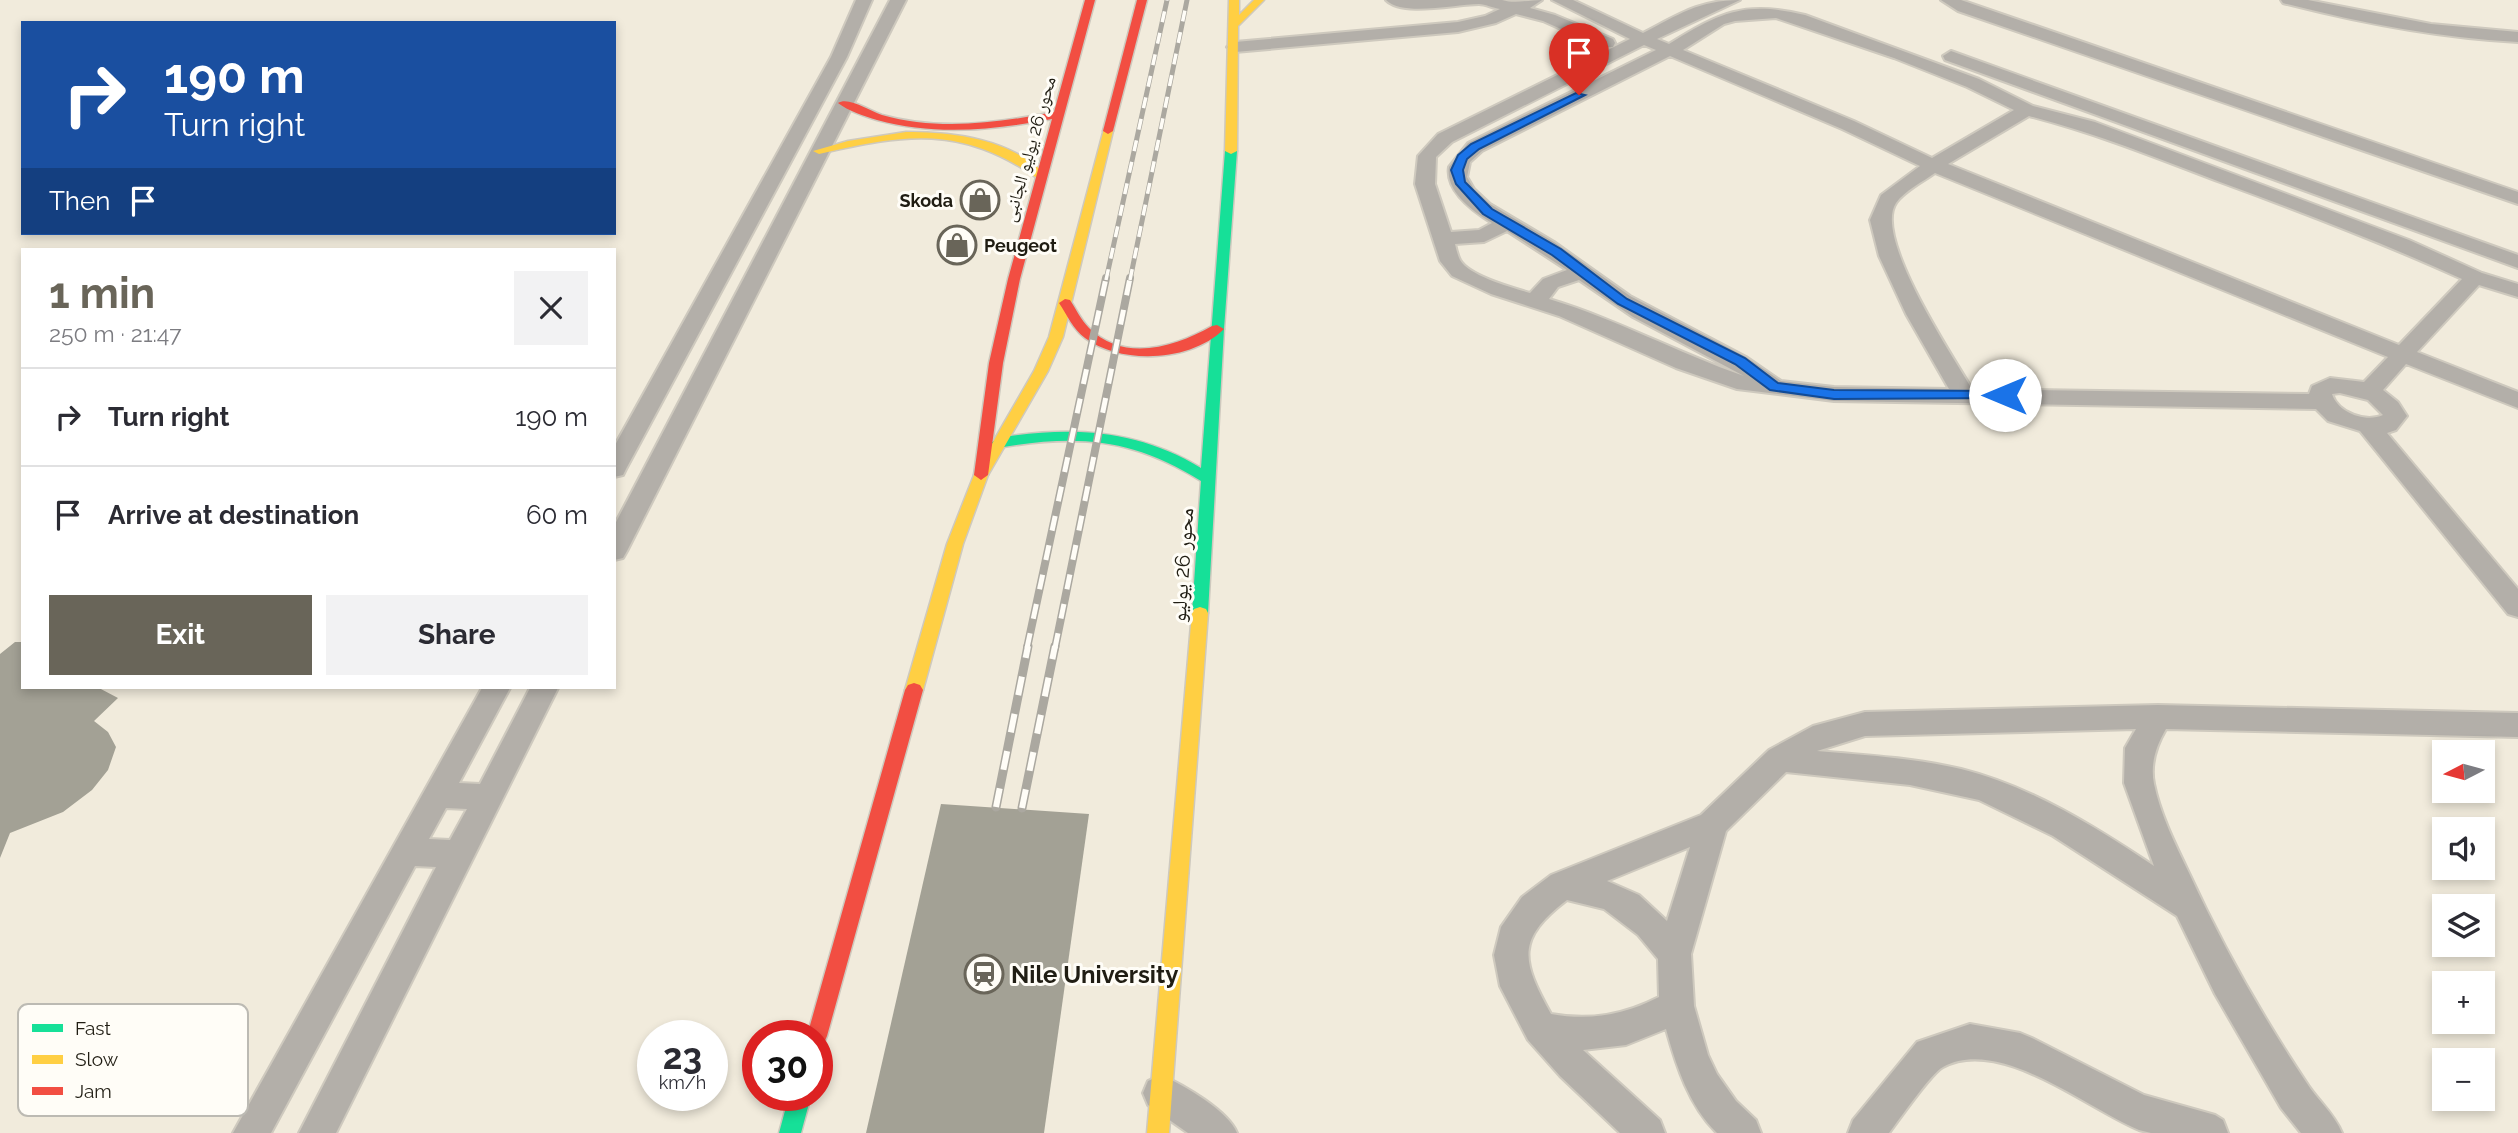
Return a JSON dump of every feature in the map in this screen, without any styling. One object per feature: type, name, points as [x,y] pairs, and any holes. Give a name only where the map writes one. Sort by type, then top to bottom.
[{"type":"main road","name":"محور 26 يوليو الجانبى","points":[[981,475],[996,363],[1014,279],[1090,0]]},
{"type":"main road","points":[[821,1020],[955,544],[981,475],[1041,371],[1056,337],[1142,0]]},
{"type":"main road","name":"محور 26 يوليو","points":[[1158,1133],[1233,131],[1234,0]]},
{"type":"main road","points":[[1235,24],[1259,0]]},
{"type":"main road","points":[[843,103],[865,116],[882,121],[941,128],[992,126],[1060,114]]},
{"type":"main road","points":[[819,151],[888,137],[957,138],[1006,150],[1041,176]]},
{"type":"main road","points":[[1065,303],[1086,333],[1100,343],[1119,349],[1163,352],[1194,344],[1217,329]]},
{"type":"main road","points":[[998,443],[1068,433],[1114,436],[1156,447],[1185,462],[1209,479]]},
{"type":"main road","points":[[790,1133],[796,1111]]},
{"type":"street","points":[[616,465],[839,57],[864,0]]},
{"type":"street","points":[[616,547],[898,0]]},
{"type":"street","points":[[1394,0],[1425,4],[1476,0]]},
{"type":"street","points":[[1484,0],[1549,19],[1647,61]]},
{"type":"street","points":[[1235,47],[1458,27],[1490,20],[1534,0]]},
{"type":"street","points":[[1560,0],[1643,39],[1849,125],[1933,165],[2518,401]]},
{"type":"street","points":[[1732,0],[1707,7],[1445,138],[1427,156],[1425,184],[1450,261],[1459,272],[1498,290],[1538,300],[1685,363],[1745,384],[1834,394],[2321,402],[2349,421],[2368,426],[2388,425],[2395,416],[2388,403],[2369,391],[2349,385],[2330,385],[2320,391],[2321,402]]},
{"type":"street","points":[[1785,0],[1820,9],[2518,262]]},
{"type":"street","points":[[1949,0],[1964,8],[2518,198]]},
{"type":"street","points":[[2289,0],[2339,13],[2420,28],[2518,37]]},
{"type":"street","points":[[1774,387],[1740,361],[1622,301],[1557,252],[1474,200],[1460,182],[1457,170],[1462,158],[1475,147],[1670,50],[1718,21],[1733,16],[1776,13],[1799,18],[1973,83],[2027,110],[2089,126],[2402,244],[2475,277],[2518,291]]},
{"type":"street","points":[[1973,83],[1987,80],[1991,76],[1990,70]]},
{"type":"street","points":[[1964,396],[1917,314],[1889,256],[1880,220],[1888,199],[1933,165],[2027,110]]},
{"type":"street","points":[[2089,126],[2090,118],[2108,113]]},
{"type":"street","points":[[1442,239],[1484,236],[1507,223]]},
{"type":"street","points":[[2402,244],[2422,237],[2418,225]]},
{"type":"street","points":[[1538,300],[1541,290],[1551,282],[1585,273]]},
{"type":"street","points":[[2369,391],[2475,277]]},
{"type":"street","points":[[2368,426],[2518,607]]},
{"type":"street","points":[[251,1133],[495,689]]},
{"type":"street","points":[[317,1133],[543,689]]},
{"type":"street","points":[[2158,717],[2140,748],[2140,783],[2161,847],[2227,983],[2294,1096],[2324,1133]]},
{"type":"street","points":[[1647,1133],[1572,1064],[1540,1028],[1517,986],[1511,955],[1517,927],[1533,907],[1562,885],[1712,824],[1780,759],[1813,738],[1865,724],[2158,717],[2518,724]]},
{"type":"street","points":[[1780,759],[1915,774],[1984,789],[2042,814],[2188,906]]},
{"type":"street","points":[[439,795],[488,797]]},
{"type":"street","points":[[1712,824],[1674,954],[1677,1006],[1691,1057],[1704,1086],[1723,1114],[1743,1133]]},
{"type":"street","points":[[408,852],[460,854]]},
{"type":"street","points":[[1562,885],[1599,890],[1621,901],[1654,929],[1674,954]]},
{"type":"street","points":[[1540,1028],[1573,1035],[1603,1033],[1637,1026],[1677,1006]]},
{"type":"street","points":[[1866,1133],[1929,1054],[1970,1041],[2021,1050],[2139,1112],[2202,1128],[2210,1133]]},
{"type":"street","points":[[1161,1093],[1219,1133]]},
{"type":"building","points":[[15,642],[21,642],[21,689],[101,689],[118,698],[94,721],[108,732],[116,747],[108,770],[92,790],[63,812],[10,833],[0,858],[0,654]]},
{"type":"building","name":"Nile University","points":[[941,804],[1089,814],[1044,1133],[866,1133]]},
{"type":"railway","points":[[1106,280],[1167,0]]},
{"type":"railway","points":[[1130,280],[1187,0]]},
{"type":"railway","points":[[1027,648],[1106,278]]},
{"type":"railway","points":[[1055,648],[1130,278]]},
{"type":"railway","points":[[996,807],[1028,646]]},
{"type":"railway","points":[[1022,808],[1055,646]]},
{"type":"traffic: fast","points":[[1200,613],[1231,151]]},
{"type":"traffic: fast","points":[[998,443],[1055,435],[1108,437],[1158,451],[1209,479]]},
{"type":"traffic: fast","points":[[790,1133],[796,1111]]},
{"type":"traffic: slow","points":[[1231,151],[1234,0]]},
{"type":"traffic: slow","points":[[1235,24],[1259,0]]},
{"type":"traffic: slow","points":[[914,690],[955,544],[981,475],[1041,371],[1056,337],[1108,131]]},
{"type":"traffic: slow","points":[[819,151],[878,139],[934,135],[989,146],[1015,158],[1041,176]]},
{"type":"traffic: slow","points":[[1158,1133],[1200,613]]},
{"type":"traffic: jam","points":[[981,475],[996,363],[1014,279],[1090,0]]},
{"type":"traffic: jam","points":[[1108,131],[1142,0]]},
{"type":"traffic: jam","points":[[843,103],[897,122],[950,128],[1004,124],[1060,114]]},
{"type":"traffic: jam","points":[[1065,303],[1088,334],[1103,344],[1135,353],[1170,350],[1217,329]]},
{"type":"traffic: jam","points":[[821,1020],[914,690]]},
{"type":"place","name":"Skoda","points":[[980,200]]},
{"type":"place","name":"Peugeot","points":[[957,245]]},
{"type":"place","name":"Nile University","points":[[984,974]]},
{"type":"route","points":[[1579,95],[1475,147],[1462,158],[1457,170],[1460,182],[1474,200],[1488,212],[1557,252],[1622,301],[1740,361],[1774,387],[1834,394],[2005,395]]}]
